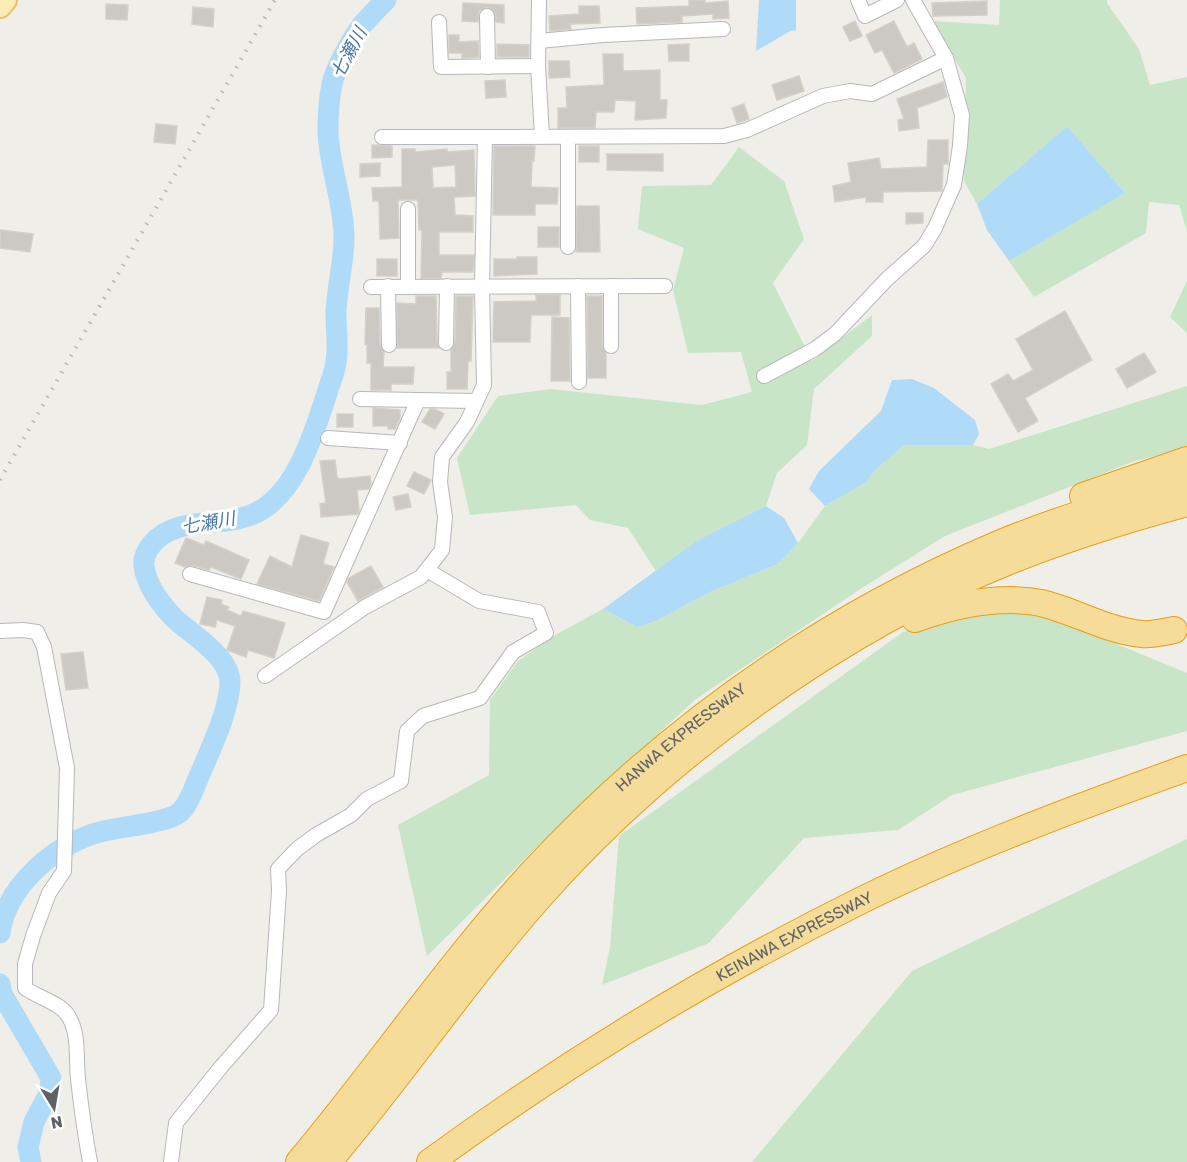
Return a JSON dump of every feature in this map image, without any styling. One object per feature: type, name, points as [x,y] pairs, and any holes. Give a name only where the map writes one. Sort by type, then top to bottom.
[{"type":"highway","points":[[881,600],[940,561],[981,541],[1071,501],[1187,460]]},
{"type":"highway","name":"HANWA EXPRESSWAY","points":[[299,1162],[487,925],[574,829],[624,782],[691,725],[822,633],[881,600],[1002,543],[1126,499],[1187,483]]},
{"type":"highway","name":"HANWA EXPRESSWAY","points":[[328,1162],[531,908],[589,844],[644,792],[704,743],[766,697],[834,652],[949,588],[1070,538],[1187,503]]},
{"type":"highway","points":[[644,792],[771,700],[846,653],[886,631],[917,618],[984,602],[1016,601],[1040,603],[1064,609],[1090,620],[1143,634],[1174,630]]},
{"type":"highway","name":"KEINAWA EXPRESSWAY","points":[[452,1162],[485,1130],[631,1026],[731,969],[864,898],[1000,838],[1187,768]]},
{"type":"highway","name":"KEINAWA EXPRESSWAY","points":[[430,1162],[738,980],[872,910],[1006,850],[1187,783]]},
{"type":"main road","points":[[0,6],[5,0]]},
{"type":"street","points":[[539,0],[538,66],[542,136]]},
{"type":"street","points":[[858,0],[865,16],[897,0]]},
{"type":"street","points":[[764,376],[815,349],[835,334],[887,279],[924,246],[935,228],[954,185],[962,115],[946,58],[913,0]]},
{"type":"street","points":[[487,16],[488,67]]},
{"type":"street","points":[[439,22],[441,67],[538,66]]},
{"type":"street","points":[[538,41],[603,34],[723,29]]},
{"type":"street","points":[[382,137],[724,136],[747,130],[823,96],[850,91],[872,94],[946,58]]},
{"type":"street","points":[[265,676],[365,607],[421,577],[442,550],[445,517],[440,482],[442,457],[467,422],[484,385],[482,286],[485,137]]},
{"type":"street","points":[[568,137],[568,247]]},
{"type":"street","points":[[408,209],[408,286]]},
{"type":"street","points":[[371,286],[665,286]]},
{"type":"street","points":[[388,286],[389,345]]},
{"type":"street","points":[[446,343],[447,286]]},
{"type":"street","points":[[578,286],[579,382]]},
{"type":"street","points":[[611,286],[611,346]]},
{"type":"street","points":[[360,399],[476,401]]},
{"type":"street","points":[[190,574],[324,612],[418,400]]},
{"type":"street","points":[[328,438],[400,442]]},
{"type":"street","points":[[171,1162],[176,1123],[271,1010],[279,891],[278,869],[297,849],[316,835],[351,815],[368,799],[401,782],[407,730],[423,716],[480,698],[513,652],[546,633],[538,612],[479,601],[427,570]]},
{"type":"street","points":[[0,632],[23,630],[37,632],[44,647],[67,768],[64,871],[49,893],[33,936],[25,964],[25,988],[33,995],[50,1000],[70,1017],[76,1047],[77,1077],[90,1162]]},
{"type":"green space","points":[[1000,0],[1107,0],[1139,49],[1150,85],[1187,77],[1187,231],[1179,205],[1149,202],[1146,233],[1034,297],[1009,261],[1124,192],[1067,126],[977,204],[964,181],[966,78],[932,21],[999,25]]},
{"type":"green space","points":[[739,147],[784,181],[804,239],[773,283],[812,361],[872,315],[872,336],[814,389],[807,445],[777,473],[766,506],[698,540],[656,571],[628,528],[590,520],[576,505],[470,515],[457,458],[498,396],[550,389],[702,405],[752,392],[741,352],[688,353],[673,290],[684,248],[638,229],[642,186],[711,185]]},
{"type":"green space","points":[[1187,281],[1187,333],[1170,317]]},
{"type":"green space","points":[[1187,386],[1187,448],[1135,461],[945,536],[862,588],[696,699],[557,827],[427,956],[398,825],[489,775],[490,700],[518,661],[557,634],[603,609],[637,627],[656,621],[710,592],[778,564],[798,543],[825,506],[865,483],[876,469],[904,445],[973,445],[989,449]]},
{"type":"green space","points":[[993,609],[1046,615],[1187,673],[1187,731],[952,795],[898,830],[804,838],[709,943],[602,985],[610,947],[619,836],[903,632]]},
{"type":"green space","points":[[1187,839],[1187,1162],[752,1162],[912,971]]},
{"type":"water","points":[[759,0],[794,0],[794,29],[756,51]]},
{"type":"water","points":[[1067,126],[1125,193],[1009,261],[987,230],[977,204]]},
{"type":"water","points":[[912,379],[934,388],[975,420],[979,434],[973,445],[904,445],[876,469],[865,483],[825,506],[809,489],[819,471],[881,411],[892,380]]},
{"type":"water","points":[[766,506],[784,518],[798,543],[778,564],[710,592],[656,621],[637,627],[603,609],[698,540]]},
{"type":"building","points":[[689,0],[705,0],[705,3],[728,1],[729,18],[713,19],[713,14],[682,16],[682,22],[637,24],[636,8],[689,6]]},
{"type":"building","points":[[987,1],[987,15],[933,16],[932,3]]},
{"type":"building","points":[[463,3],[504,5],[504,23],[496,22],[495,12],[487,7],[479,11],[478,22],[462,21]]},
{"type":"building","points":[[106,4],[128,5],[127,20],[106,19]]},
{"type":"building","points":[[579,6],[599,6],[600,23],[570,24],[571,29],[550,31],[549,16],[579,14]]},
{"type":"building","points":[[193,7],[214,9],[213,27],[192,24]]},
{"type":"building","points":[[855,21],[862,36],[850,41],[843,27]]},
{"type":"building","points":[[894,21],[907,47],[914,43],[922,59],[894,73],[882,50],[875,53],[866,35]]},
{"type":"building","points":[[449,35],[459,35],[459,42],[478,41],[479,57],[462,58],[462,53],[449,53]]},
{"type":"building","points":[[497,44],[529,45],[529,57],[497,57]]},
{"type":"building","points":[[689,44],[689,61],[669,61],[668,45]]},
{"type":"building","points":[[603,54],[623,54],[623,71],[660,70],[660,100],[667,100],[666,118],[635,120],[636,101],[615,100],[614,112],[596,112],[595,128],[558,128],[558,108],[567,108],[566,87],[604,85]]},
{"type":"building","points":[[549,61],[569,61],[570,77],[549,78]]},
{"type":"building","points":[[799,76],[804,91],[777,100],[772,85]]},
{"type":"building","points":[[505,80],[506,97],[486,98],[485,81]]},
{"type":"building","points":[[943,82],[947,97],[917,108],[919,128],[899,131],[898,120],[904,119],[897,99]]},
{"type":"building","points":[[744,104],[749,119],[737,123],[732,108]]},
{"type":"building","points":[[156,124],[177,126],[175,144],[154,142]]},
{"type":"building","points":[[928,140],[948,140],[948,164],[943,164],[942,191],[883,192],[883,202],[866,202],[866,197],[835,202],[833,186],[851,182],[848,163],[879,158],[881,169],[927,167]]},
{"type":"building","points":[[372,145],[392,146],[392,157],[372,158]]},
{"type":"building","points":[[494,146],[535,146],[531,187],[558,188],[557,204],[535,204],[535,215],[493,215]]},
{"type":"building","points":[[579,146],[599,146],[599,162],[579,162]]},
{"type":"building","points":[[402,149],[415,149],[415,152],[447,149],[447,152],[474,150],[475,196],[454,197],[455,215],[473,216],[473,232],[439,232],[439,255],[474,255],[473,272],[442,272],[441,278],[421,278],[422,230],[419,230],[418,200],[398,200],[399,238],[380,239],[379,201],[373,201],[372,188],[402,187]],"holes":[[[455,165],[456,187],[433,188],[432,167]]]},
{"type":"building","points":[[607,154],[663,154],[663,171],[607,170]]},
{"type":"building","points":[[380,163],[380,176],[360,177],[360,164]]},
{"type":"building","points":[[577,206],[599,206],[600,252],[576,252]]},
{"type":"building","points":[[906,213],[923,213],[923,223],[906,224]]},
{"type":"building","points":[[538,227],[559,227],[559,247],[538,247]]},
{"type":"building","points":[[0,230],[33,234],[30,252],[0,248]]},
{"type":"building","points":[[517,257],[537,257],[537,274],[494,276],[494,259],[517,259]]},
{"type":"building","points":[[377,259],[397,259],[397,276],[377,276]]},
{"type":"building","points":[[536,295],[560,295],[560,315],[531,315],[530,342],[493,342],[494,302],[536,301]]},
{"type":"building","points":[[416,296],[436,296],[439,348],[397,348],[397,303],[416,304]]},
{"type":"building","points":[[456,296],[473,296],[471,361],[468,361],[467,389],[447,389],[447,372],[451,372],[451,350],[455,343]]},
{"type":"building","points":[[587,296],[602,296],[602,346],[606,353],[606,378],[588,378]]},
{"type":"building","points":[[366,308],[379,308],[380,345],[384,352],[383,367],[414,367],[413,384],[391,384],[391,390],[371,390],[371,363],[367,363],[367,345],[365,344]]},
{"type":"building","points":[[1065,311],[1092,360],[1025,398],[1038,421],[1018,432],[991,384],[1008,374],[1013,381],[1033,370],[1016,339]]},
{"type":"building","points":[[552,317],[569,318],[570,381],[551,381]]},
{"type":"building","points":[[1144,353],[1156,372],[1127,388],[1116,369]]},
{"type":"building","points":[[373,408],[400,410],[400,418],[395,429],[388,429],[388,426],[373,426]]},
{"type":"building","points":[[430,409],[444,414],[435,429],[422,422]]},
{"type":"building","points":[[337,414],[353,414],[353,427],[337,427]]},
{"type":"building","points":[[335,460],[339,479],[370,476],[371,484],[369,489],[357,490],[358,514],[321,517],[320,504],[326,503],[320,461]]},
{"type":"building","points":[[414,472],[431,480],[424,494],[407,486]]},
{"type":"building","points":[[408,494],[411,507],[396,510],[393,497]]},
{"type":"building","points":[[301,535],[329,543],[323,564],[334,567],[319,601],[257,584],[270,556],[292,567]]},
{"type":"building","points":[[186,538],[204,545],[206,541],[249,560],[241,579],[211,567],[209,570],[191,565],[185,567],[175,563]]},
{"type":"building","points":[[371,566],[383,587],[358,601],[347,582],[349,578]]},
{"type":"building","points":[[207,597],[222,600],[221,604],[229,607],[227,610],[241,616],[243,611],[285,623],[274,658],[248,650],[246,657],[227,650],[235,626],[217,620],[215,627],[200,624]]},
{"type":"building","points":[[83,652],[88,688],[66,690],[61,654]]},
{"type":"waterway","name":"七瀬川","points":[[0,933],[11,900],[21,885],[47,859],[77,840],[93,834],[155,822],[181,812],[190,798],[216,737],[229,696],[228,673],[217,655],[175,619],[160,602],[145,573],[145,557],[152,544],[162,535],[174,529],[239,519],[268,505],[282,492],[294,474],[313,435],[335,367],[336,313],[343,256],[342,211],[332,166],[328,132],[331,89],[337,70],[354,37],[386,0]]},
{"type":"waterway","points":[[794,0],[794,29]]},
{"type":"waterway","name":"七瀬川","points":[[0,984],[2,994],[51,1078],[50,1092],[34,1122],[28,1147],[31,1162]]},
{"type":"waterway","name":"七瀬川","points":[[0,998],[2,994]]},
{"type":"railway","points":[[0,480],[275,0]]}]
